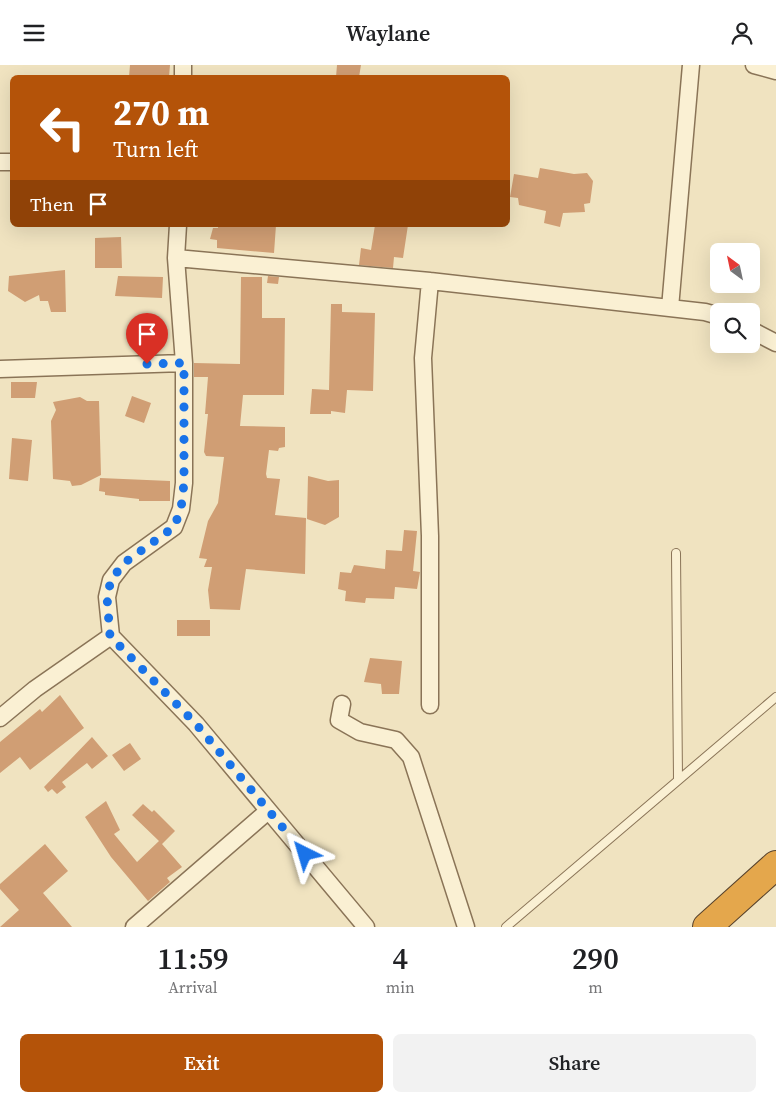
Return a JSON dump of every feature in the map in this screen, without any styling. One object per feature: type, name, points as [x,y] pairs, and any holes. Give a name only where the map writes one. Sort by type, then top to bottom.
[{"type":"highway","points":[[707,927],[776,865]]},
{"type":"street","points":[[670,308],[691,65]]},
{"type":"street","points":[[754,65],[776,71]]},
{"type":"street","points":[[178,227],[176,258],[184,363],[184,483],[181,509],[174,527],[124,563],[111,580],[107,597],[110,636],[196,724],[366,927]]},
{"type":"street","points":[[176,258],[430,281],[710,313]]},
{"type":"street","points":[[430,281],[423,358],[430,536],[430,705]]},
{"type":"street","points":[[760,335],[776,343]]},
{"type":"street","points":[[0,369],[184,363]]},
{"type":"street","points":[[0,718],[36,689],[110,636]]},
{"type":"street","points":[[342,704],[339,720],[360,732],[396,741],[411,757],[466,927]]},
{"type":"street","points":[[134,927],[268,811]]},
{"type":"lane","points":[[676,553],[678,779]]},
{"type":"lane","points":[[506,927],[776,697]]},
{"type":"building","points":[[130,65],[170,65],[169,75],[129,75]]},
{"type":"building","points":[[337,65],[361,65],[359,75],[336,75]]},
{"type":"building","points":[[540,168],[574,174],[587,173],[593,181],[590,203],[584,204],[585,212],[563,213],[560,227],[544,223],[546,211],[519,205],[518,198],[510,197],[514,174],[538,178]]},
{"type":"building","points":[[276,227],[274,253],[217,248],[217,240],[210,239],[213,228]]},
{"type":"building","points":[[375,227],[408,227],[403,258],[394,257],[393,268],[359,265],[361,248],[371,250]]},
{"type":"building","points":[[121,237],[122,268],[95,268],[95,238]]},
{"type":"building","points":[[65,270],[66,312],[51,312],[48,301],[40,301],[39,295],[25,302],[8,291],[9,276]]},
{"type":"building","points":[[118,276],[163,277],[162,298],[115,296]]},
{"type":"building","points":[[268,276],[279,277],[278,284],[267,283]]},
{"type":"building","points":[[241,277],[262,277],[262,318],[285,318],[284,395],[243,395],[240,426],[285,427],[285,447],[279,448],[278,451],[269,450],[266,474],[267,478],[280,479],[275,515],[306,518],[305,574],[246,569],[240,610],[210,609],[208,590],[212,567],[204,567],[207,559],[199,558],[208,521],[218,503],[224,457],[206,456],[204,452],[208,414],[205,414],[208,377],[194,377],[194,363],[240,364]]},
{"type":"building","points":[[331,304],[342,304],[342,312],[375,313],[373,391],[347,390],[345,413],[331,411],[331,414],[310,414],[312,389],[329,390]]},
{"type":"building","points":[[11,382],[37,382],[35,398],[11,398]]},
{"type":"building","points":[[132,396],[151,403],[144,423],[125,416]]},
{"type":"building","points":[[80,397],[87,401],[99,401],[101,475],[81,485],[72,486],[70,481],[53,479],[51,421],[56,410],[53,402]]},
{"type":"building","points":[[12,438],[32,440],[28,481],[9,479]]},
{"type":"building","points":[[308,476],[328,481],[339,480],[339,517],[325,525],[307,519]]},
{"type":"building","points":[[100,478],[170,481],[170,501],[139,501],[139,499],[105,495],[105,492],[99,491]]},
{"type":"building","points":[[404,530],[417,531],[413,571],[420,572],[417,589],[395,587],[394,599],[366,598],[365,603],[345,601],[346,591],[338,589],[340,572],[351,573],[354,565],[385,569],[386,550],[402,551]]},
{"type":"building","points":[[177,620],[210,620],[210,636],[177,636]]},
{"type":"building","points":[[370,658],[402,661],[399,694],[382,694],[381,684],[364,682]]},
{"type":"building","points":[[60,695],[84,728],[30,770],[20,757],[0,773],[0,742],[40,709],[42,712]]},
{"type":"building","points":[[92,737],[108,756],[92,769],[87,763],[62,782],[66,787],[57,794],[52,789],[48,792],[44,787]]},
{"type":"building","points":[[130,743],[141,759],[124,771],[112,755]]},
{"type":"building","points":[[106,801],[120,830],[114,834],[137,862],[159,841],[132,815],[143,804],[152,812],[154,810],[175,831],[162,844],[182,867],[167,878],[170,882],[148,901],[111,857],[85,817]]},
{"type":"building","points":[[45,844],[68,871],[43,893],[72,927],[0,927],[19,910],[0,889],[0,884]]},
{"type":"route","points":[[147,364],[184,363],[184,483],[181,509],[174,527],[124,563],[111,580],[107,597],[110,636],[196,724],[305,854]]}]
